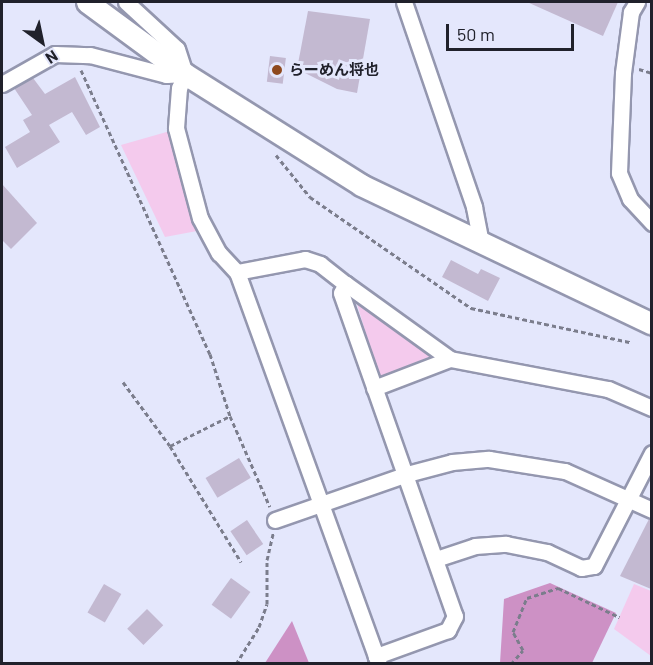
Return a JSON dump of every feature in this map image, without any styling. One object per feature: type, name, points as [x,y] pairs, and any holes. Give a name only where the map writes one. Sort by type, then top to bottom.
[{"type":"street","points":[[87,2],[185,74],[361,185],[651,324]]},
{"type":"street","points":[[126,2],[177,49],[185,74],[179,88],[179,141],[202,223],[219,253],[237,272],[319,504],[378,660],[452,627],[454,613],[407,474],[341,293],[346,284]]},
{"type":"street","points":[[404,2],[474,207],[481,243]]},
{"type":"street","points":[[637,2],[631,12],[623,73],[619,173],[630,199],[651,223]]},
{"type":"street","points":[[2,84],[55,54],[90,55],[166,75],[185,74]]},
{"type":"street","points":[[237,272],[305,259],[320,264],[450,359],[608,389],[651,408]]},
{"type":"street","points":[[374,388],[450,359]]},
{"type":"street","points":[[436,559],[475,546],[506,544],[547,552],[581,568],[589,568],[597,563],[651,453]]},
{"type":"street","points":[[275,520],[407,474],[473,460],[528,462],[566,471],[651,510]]},
{"type":"path","points":[[74,54],[210,354],[230,416],[275,520],[267,560],[267,604],[259,627],[236,663]]},
{"type":"path","points":[[276,131],[270,148],[309,197],[471,308],[630,342]]},
{"type":"path","points":[[123,382],[171,446],[241,562]]},
{"type":"path","points":[[171,446],[230,416]]},
{"type":"path","points":[[511,663],[523,650],[513,632],[527,598],[558,588],[619,617]]},
{"type":"shaded area","points":[[170,131],[197,231],[165,237],[121,145]]},
{"type":"shaded area","points":[[357,304],[434,355],[379,377]]},
{"type":"shaded area","points":[[550,583],[616,613],[592,663],[500,663],[504,599]]},
{"type":"shaded area","points":[[634,584],[651,591],[651,656],[614,629]]},
{"type":"shaded area","points":[[292,621],[309,663],[265,663]]},
{"type":"building","points":[[527,2],[618,2],[603,36]]},
{"type":"building","points":[[308,11],[370,19],[357,93],[337,89],[297,69]]},
{"type":"building","name":"らーめん将也","points":[[270,56],[286,58],[283,84],[267,82]]},
{"type":"building","points":[[75,77],[100,127],[86,135],[72,112],[49,125],[60,142],[17,168],[5,147],[30,132],[23,120],[32,115],[14,88],[33,78],[45,94]]},
{"type":"building","points":[[2,184],[37,223],[11,249],[2,240]]},
{"type":"building","points":[[451,260],[478,274],[481,269],[500,278],[488,301],[442,277]]},
{"type":"building","points":[[239,458],[251,478],[217,498],[206,478]]},
{"type":"building","points":[[649,519],[651,520],[651,589],[620,576]]},
{"type":"building","points":[[247,520],[263,544],[247,555],[230,531]]},
{"type":"building","points":[[231,578],[250,592],[231,619],[212,605]]},
{"type":"building","points":[[104,584],[121,594],[105,623],[88,613]]},
{"type":"building","points":[[147,609],[163,625],[143,645],[127,629]]},
{"type":"place","name":"らーめん将也","points":[[277,70]]}]
